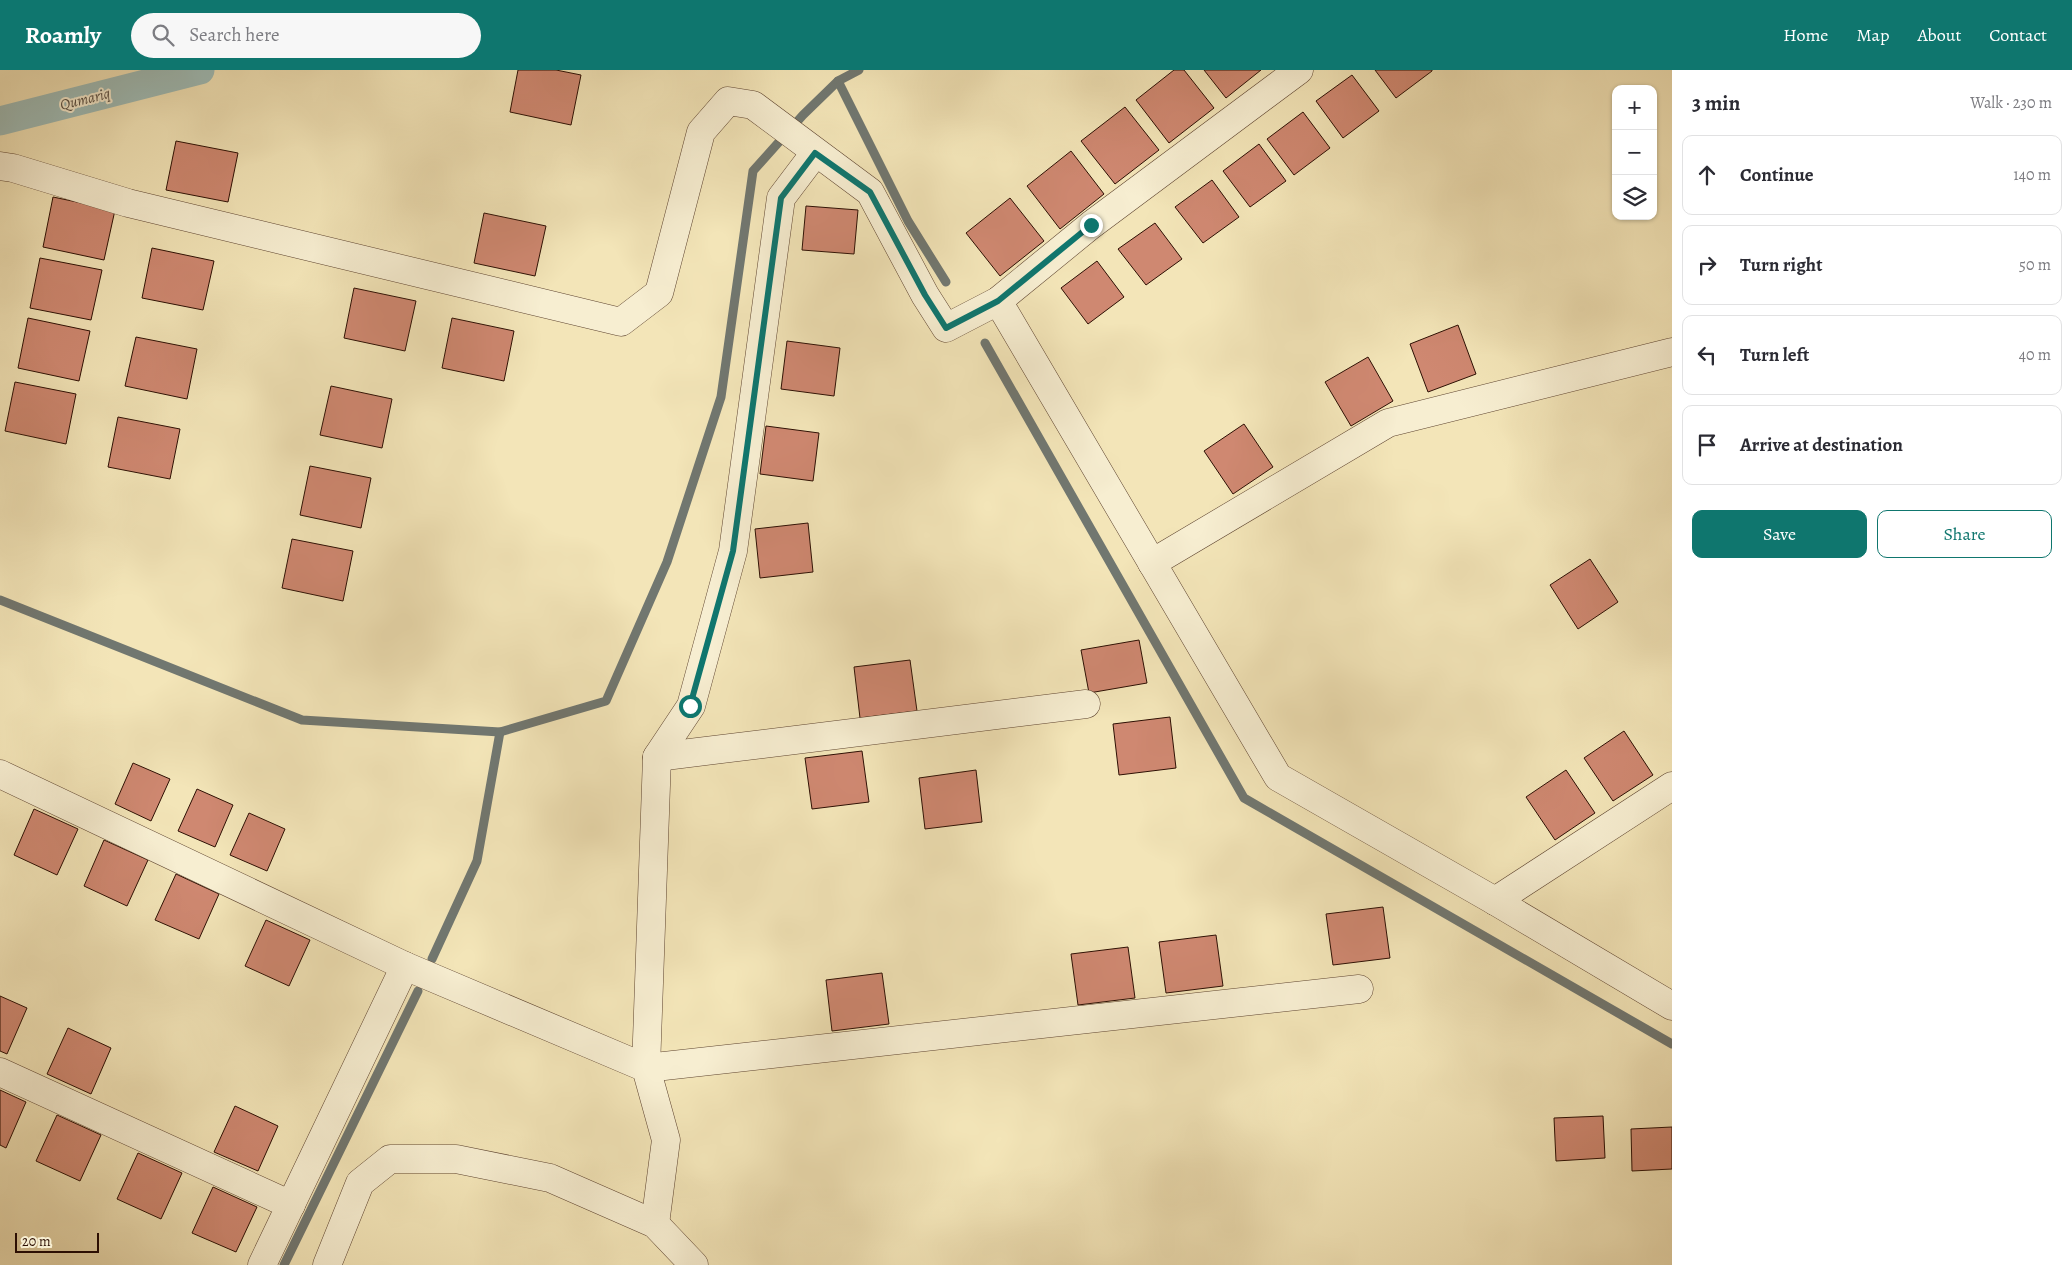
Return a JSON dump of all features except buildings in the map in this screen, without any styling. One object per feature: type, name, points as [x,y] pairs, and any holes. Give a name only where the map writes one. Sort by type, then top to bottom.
[{"type":"street","points":[[0,166],[13,168],[128,203],[621,322],[659,293],[701,132],[728,101],[753,105],[870,192],[925,295],[946,328],[998,301],[1091,225],[1299,70]]},
{"type":"street","points":[[655,1224],[666,1140],[646,1068],[657,757],[690,706],[733,551],[781,198],[809,148]]},
{"type":"street","points":[[998,301],[1278,777],[1495,901],[1672,1006]]},
{"type":"street","points":[[1152,564],[1388,423],[1672,352]]},
{"type":"street","points":[[657,757],[1086,704]]},
{"type":"street","points":[[0,774],[405,966],[646,1068],[1359,989]]},
{"type":"street","points":[[1495,901],[1672,786]]},
{"type":"street","points":[[262,1265],[405,966]]},
{"type":"street","points":[[0,1072],[291,1205]]},
{"type":"street","points":[[327,1265],[360,1182],[390,1159],[456,1159],[550,1178],[655,1224],[694,1265]]},
{"type":"waterway","name":"Qumariq","points":[[0,121],[200,70]]},
{"type":"waterway","points":[[0,600],[302,720],[500,732],[606,701],[667,562],[721,397],[753,171],[803,115],[838,81],[859,70]]},
{"type":"waterway","points":[[838,81],[908,221],[946,282]]},
{"type":"waterway","points":[[985,343],[1244,798],[1672,1044]]},
{"type":"waterway","points":[[432,959],[477,861],[500,732]]},
{"type":"waterway","points":[[284,1265],[418,991]]},
{"type":"route","points":[[690,706],[733,551],[781,198],[815,153],[870,192],[925,295],[946,328],[998,301],[1091,225]]}]
